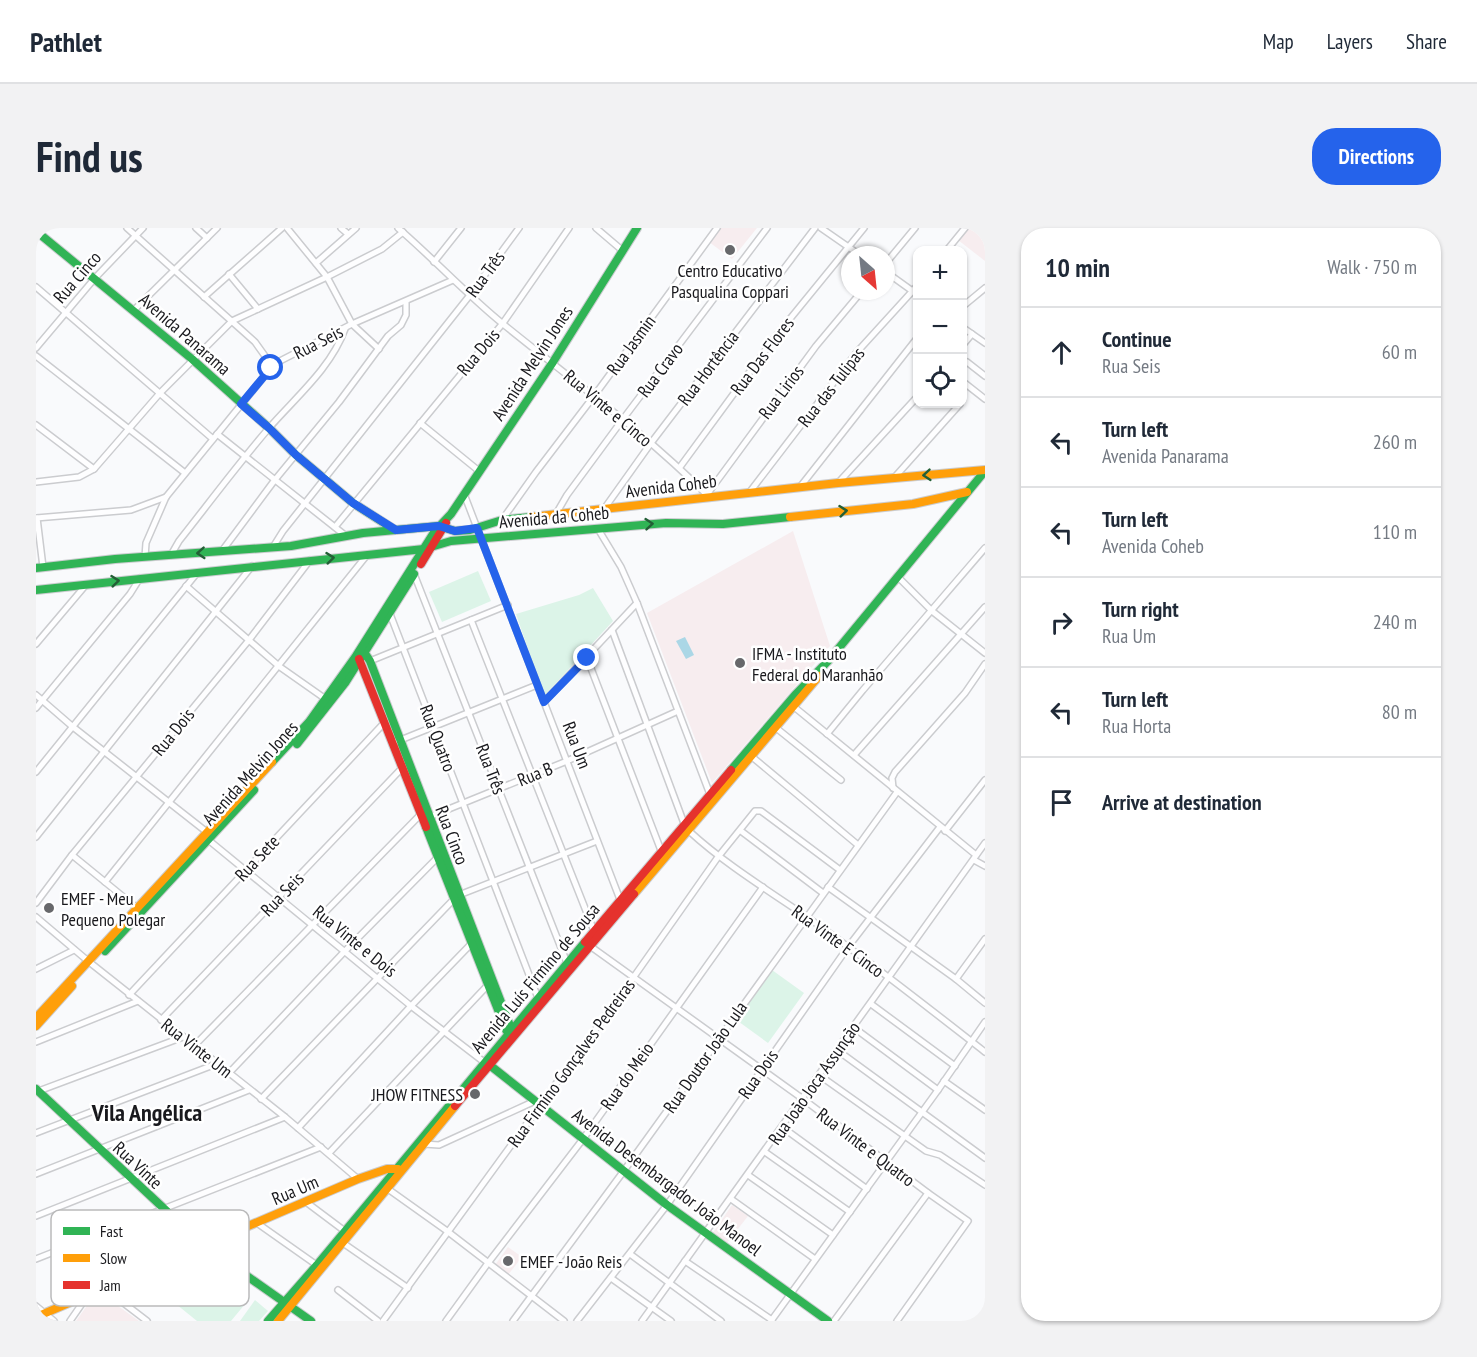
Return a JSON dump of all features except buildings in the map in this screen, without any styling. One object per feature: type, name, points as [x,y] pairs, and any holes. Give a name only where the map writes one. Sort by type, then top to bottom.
[{"type":"main road","name":"Avenida Melvin Jones","points":[[363,656],[428,548],[553,362],[638,228]]},
{"type":"main road","name":"Avenida Panarama","points":[[36,231],[192,359],[296,455],[353,503],[396,530]]},
{"type":"main road","name":"Avenida Coheb","points":[[346,536],[442,527],[462,531],[502,520],[604,510],[706,496],[985,471]]},
{"type":"main road","name":"Avenida Luís Firmino de Sousa","points":[[753,751],[810,679],[830,660],[985,471]]},
{"type":"main road","name":"Avenida da Coheb","points":[[36,590],[367,555],[482,539],[666,523],[723,524],[913,504],[968,492]]},
{"type":"main road","points":[[39,568],[273,547],[346,536]]},
{"type":"main road","name":"Avenida Melvin Jones","points":[[36,1018],[208,836],[328,701],[363,656],[428,548]]},
{"type":"main road","name":"Rua Cinco","points":[[363,656],[385,722],[396,742],[403,767],[425,817],[438,856],[457,897],[487,986],[511,1034]]},
{"type":"main road","name":"Rua Cinco","points":[[363,656],[511,1034]]},
{"type":"main road","name":"Avenida Luís Firmino de Sousa","points":[[511,1034],[594,931],[622,903],[711,798],[776,727],[828,666],[830,660]]},
{"type":"main road","name":"Avenida Luís Firmino de Sousa","points":[[320,1267],[511,1034],[590,946],[662,853],[687,829]]},
{"type":"main road","name":"Avenida Melvin Jones","points":[[36,1026],[137,908],[208,836]]},
{"type":"main road","name":"Avenida Luís Firmino de Sousa","points":[[268,1321],[343,1244],[347,1232],[388,1189],[399,1170],[424,1144],[487,1063]]},
{"type":"main road","name":"Avenida Desembargador João Manoel","points":[[487,1063],[623,1172],[828,1321]]},
{"type":"main road","name":"Rua Vinte","points":[[37,1091],[162,1209]]},
{"type":"main road","name":"Rua Um","points":[[249,1226],[358,1179],[387,1169],[399,1170]]},
{"type":"main road","name":"Rua Vinte","points":[[249,1277],[310,1321]]},
{"type":"main road","name":"Avenida Luís Firmino de Sousa","points":[[278,1321],[287,1304]]},
{"type":"main road","name":"Rua Um","points":[[40,1315],[62,1306]]},
{"type":"street","points":[[127,228],[255,342],[271,368]]},
{"type":"street","name":"Rua Cinco","points":[[36,348],[95,278],[143,228]]},
{"type":"street","points":[[196,228],[207,238]]},
{"type":"street","points":[[134,310],[217,228]]},
{"type":"street","points":[[204,297],[282,228]]},
{"type":"street","points":[[287,228],[327,277],[352,324],[379,349]]},
{"type":"street","points":[[341,228],[348,234]]},
{"type":"street","points":[[316,262],[356,228]]},
{"type":"street","name":"Rua Três","points":[[273,547],[282,531],[470,295],[519,228]]},
{"type":"street","name":"Rua Dois","points":[[335,527],[503,323],[569,228]]},
{"type":"street","points":[[596,228],[623,251]]},
{"type":"street","name":"Rua Jasmin","points":[[502,520],[717,228]]},
{"type":"street","name":"Rua Cravo","points":[[556,514],[567,495],[623,418],[767,228]]},
{"type":"street","name":"Rua Hortência","points":[[604,510],[651,443],[815,228]]},
{"type":"street","points":[[821,228],[847,246]]},
{"type":"street","points":[[849,246],[864,228]]},
{"type":"street","points":[[895,252],[915,228]]},
{"type":"street","points":[[949,246],[965,228]]},
{"type":"street","points":[[434,262],[460,229]]},
{"type":"street","points":[[36,482],[79,477],[94,469],[160,393],[232,321],[382,249],[400,230]]},
{"type":"street","name":"Rua Vinte e Cinco","points":[[400,230],[503,323],[623,418],[680,468],[706,496]]},
{"type":"street","name":"Rua Das Flores","points":[[680,468],[776,336],[841,256]]},
{"type":"street","points":[[229,274],[258,309]]},
{"type":"street","points":[[895,279],[913,292]]},
{"type":"street","name":"Rua Seis","points":[[145,557],[146,543],[166,498],[271,368],[278,362],[352,324],[453,280]]},
{"type":"street","points":[[36,287],[160,393],[346,536]]},
{"type":"street","points":[[967,304],[985,288]]},
{"type":"street","name":"Rua das Tulipas","points":[[749,492],[857,352],[913,295]]},
{"type":"street","name":"Rua Lirios","points":[[706,496],[816,346],[854,300]]},
{"type":"street","points":[[222,551],[388,336],[401,325],[406,315],[406,302]]},
{"type":"street","points":[[171,555],[179,541],[245,457],[314,379],[337,346],[345,328]]},
{"type":"street","points":[[967,330],[985,344]]},
{"type":"street","points":[[967,340],[972,334]]},
{"type":"street","points":[[979,339],[985,334]]},
{"type":"street","points":[[800,487],[913,343]]},
{"type":"street","points":[[36,356],[185,473]]},
{"type":"street","points":[[967,362],[985,376]]},
{"type":"street","points":[[967,384],[985,399]]},
{"type":"street","points":[[838,483],[913,401]]},
{"type":"street","points":[[894,478],[956,408]]},
{"type":"street","points":[[420,423],[479,471]]},
{"type":"street","points":[[36,425],[94,469]]},
{"type":"street","name":"Rua Um","points":[[464,494],[622,903]]},
{"type":"street","points":[[39,568],[37,518],[131,510],[166,498]]},
{"type":"street","points":[[598,529],[621,567],[637,603],[711,798]]},
{"type":"street","points":[[827,734],[985,548]]},
{"type":"street","points":[[105,882],[280,667],[367,555]]},
{"type":"street","name":"Rua Dois","points":[[36,903],[72,855],[249,640],[310,560]]},
{"type":"street","points":[[36,837],[252,566]]},
{"type":"street","points":[[36,772],[198,572]]},
{"type":"street","name":"Rua Três","points":[[414,574],[567,963]]},
{"type":"street","points":[[897,576],[932,611],[985,653]]},
{"type":"street","points":[[36,708],[130,594],[140,578]]},
{"type":"street","points":[[36,644],[86,584]]},
{"type":"street","points":[[186,586],[280,667],[328,701]]},
{"type":"street","points":[[544,702],[637,603]]},
{"type":"street","points":[[363,656],[402,648],[508,605]]},
{"type":"street","points":[[854,755],[985,607]]},
{"type":"street","name":"Rua Quatro","points":[[390,614],[462,803],[495,881],[538,998]]},
{"type":"street","points":[[471,620],[594,931]]},
{"type":"street","points":[[612,630],[687,829]]},
{"type":"street","points":[[587,658],[616,739],[662,853]]},
{"type":"street","name":"Rua Doutor João Lula","points":[[513,1321],[858,845],[895,790],[892,778],[895,772],[956,704],[985,664]]},
{"type":"street","points":[[396,742],[537,685]]},
{"type":"street","name":"Rua Vinte e Dois","points":[[36,695],[169,802],[278,898],[411,1006],[487,1063]]},
{"type":"street","points":[[793,706],[985,866]]},
{"type":"street","name":"Rua B","points":[[425,817],[567,761],[678,711]]},
{"type":"street","name":"Rua Sete","points":[[129,994],[385,722]]},
{"type":"street","points":[[776,727],[841,780]]},
{"type":"street","points":[[753,751],[858,845]]},
{"type":"street","name":"Rua Seis","points":[[162,1020],[403,767]]},
{"type":"street","name":"Rua Dois","points":[[577,1321],[667,1205],[848,947],[942,829],[985,780]]},
{"type":"street","name":"Rua Firmino Gonçalves Pedreiras","points":[[382,1321],[408,1288],[539,1103],[633,978],[718,857],[755,811],[761,811],[840,870]]},
{"type":"street","name":"Rua Cinco","points":[[195,1046],[312,924],[425,817]]},
{"type":"street","name":"Rua Vinte E Cinco","points":[[687,829],[718,857],[848,947],[985,1052]]},
{"type":"street","points":[[741,831],[823,893]]},
{"type":"street","points":[[261,1099],[457,897],[597,841]]},
{"type":"street","name":"Rua João Joca Assunção","points":[[642,1321],[912,948],[985,843]]},
{"type":"street","points":[[72,855],[137,908]]},
{"type":"street","points":[[229,1073],[438,856]]},
{"type":"street","name":"Rua do Meio","points":[[446,1321],[583,1139],[763,887]]},
{"type":"street","points":[[828,887],[985,1003]]},
{"type":"street","name":"Rua Vinte Um","points":[[36,917],[90,963],[329,1153],[358,1179]]},
{"type":"street","points":[[956,980],[985,939]]},
{"type":"street","points":[[298,1128],[471,944]]},
{"type":"street","name":"Rua Vinte e Quatro","points":[[590,946],[968,1221],[897,1321]]},
{"type":"street","points":[[36,969],[74,950]]},
{"type":"street","name":"Rua Um","points":[[329,1153],[487,986]]},
{"type":"street","points":[[36,1042],[138,1001]]},
{"type":"street","points":[[871,1004],[955,1066]]},
{"type":"street","points":[[685,1261],[771,1321],[985,1022]]},
{"type":"street","points":[[853,1027],[938,1090]]},
{"type":"street","points":[[37,1091],[183,1037]]},
{"type":"street","points":[[837,1050],[985,1158]]},
{"type":"street","points":[[36,1133],[216,1064]]},
{"type":"street","points":[[819,1076],[903,1136],[926,1151],[940,1155],[985,1185]]},
{"type":"street","points":[[944,1081],[985,1110]]},
{"type":"street","points":[[36,1174],[249,1090]]},
{"type":"street","points":[[424,1144],[439,1145],[539,1103]]},
{"type":"street","points":[[51,1210],[285,1118]]},
{"type":"street","points":[[782,1127],[867,1189]]},
{"type":"street","points":[[162,1209],[321,1147]]},
{"type":"street","points":[[765,1152],[850,1212]]},
{"type":"street","points":[[748,1175],[833,1234]]},
{"type":"street","points":[[388,1189],[447,1231],[564,1321]]},
{"type":"street","points":[[834,1321],[928,1193]]},
{"type":"street","points":[[731,1199],[815,1259]]},
{"type":"street","points":[[306,1202],[347,1232]]},
{"type":"street","points":[[36,1216],[51,1210]]},
{"type":"street","points":[[256,1223],[320,1267]]},
{"type":"street","points":[[343,1244],[408,1288]]},
{"type":"street","points":[[36,1259],[51,1253]]},
{"type":"street","points":[[630,1254],[721,1321]]},
{"type":"street","points":[[611,1278],[671,1321]]},
{"type":"street","points":[[338,1290],[378,1321]]},
{"type":"street","points":[[36,1306],[40,1315],[54,1321]]},
{"type":"street","points":[[70,1321],[80,1306]]},
{"type":"street","points":[[127,1306],[147,1321]]},
{"type":"shaded area","name":"Centro Educativo Pasqualina Coppari","points":[[719,228],[757,228],[732,259],[709,242]]},
{"type":"shaded area","points":[[968,228],[985,228],[985,261],[967,246],[958,240]]},
{"type":"shaded area","name":"IFMA - Instituto Federal do Maranhão","points":[[793,531],[830,646],[712,783],[647,613]]},
{"type":"shaded area","points":[[732,1205],[748,1216],[726,1244],[712,1234]]},
{"type":"shaded area","name":"EMEF - João Reis","points":[[508,1247],[522,1257],[508,1275],[495,1265]]},
{"type":"shaded area","points":[[87,1306],[118,1306],[139,1321],[76,1321]]},
{"type":"green space","points":[[478,571],[491,601],[442,622],[429,592]]},
{"type":"green space","points":[[593,588],[613,621],[544,696],[516,614],[579,595]]},
{"type":"green space","points":[[772,970],[804,993],[768,1043],[735,1019]]},
{"type":"green space","points":[[255,1300],[268,1311],[259,1321],[240,1321]]},
{"type":"green space","points":[[178,1306],[243,1306],[231,1321],[197,1321]]},
{"type":"water","points":[[685,637],[694,655],[686,659],[676,641]]},
{"type":"traffic: fast","points":[[272,762],[309,722],[356,656],[435,531],[451,514],[553,362],[637,228]]},
{"type":"traffic: fast","points":[[36,231],[192,359],[296,455],[353,503],[395,530]]},
{"type":"traffic: fast","points":[[731,770],[795,695],[829,660],[985,471]]},
{"type":"traffic: fast","points":[[36,568],[115,559],[291,546],[363,533],[439,526],[455,531],[470,530],[502,520],[531,517]]},
{"type":"traffic: fast","points":[[36,590],[424,549],[451,541],[666,523],[723,524],[790,517]]},
{"type":"traffic: fast","points":[[297,744],[345,683],[414,574]]},
{"type":"traffic: fast","points":[[364,652],[370,661],[512,1031]]},
{"type":"traffic: fast","points":[[105,951],[254,790]]},
{"type":"traffic: fast","points":[[426,827],[506,1030]]},
{"type":"traffic: fast","points":[[268,1321],[585,942]]},
{"type":"traffic: fast","points":[[487,1063],[667,1205],[828,1321]]},
{"type":"traffic: fast","points":[[36,1089],[166,1210]]},
{"type":"traffic: fast","points":[[249,1277],[311,1321]]},
{"type":"traffic: slow","points":[[531,517],[838,483],[985,470]]},
{"type":"traffic: slow","points":[[790,517],[913,504],[967,492]]},
{"type":"traffic: slow","points":[[634,894],[819,676]]},
{"type":"traffic: slow","points":[[36,1018],[272,762]]},
{"type":"traffic: slow","points":[[36,1026],[72,986]]},
{"type":"traffic: slow","points":[[278,1321],[455,1106]]},
{"type":"traffic: slow","points":[[249,1226],[358,1179],[387,1169],[398,1169]]},
{"type":"traffic: slow","points":[[36,1317],[62,1306]]},
{"type":"traffic: jam","points":[[421,564],[446,523]]},
{"type":"traffic: jam","points":[[359,659],[426,827]]},
{"type":"traffic: jam","points":[[585,942],[731,770]]},
{"type":"traffic: jam","points":[[455,1106],[634,894]]},
{"type":"place","name":"Centro Educativo Pasqualina Coppari","points":[[730,250]]},
{"type":"place","name":"IFMA - Instituto Federal do Maranhão","points":[[740,663]]},
{"type":"place","name":"EMEF - Meu Pequeno Polegar","points":[[49,908]]},
{"type":"place","name":"JHOW FITNESS","points":[[475,1094]]},
{"type":"place","name":"EMEF - João Reis","points":[[508,1261]]},
{"type":"district","name":"Vila Angélica","points":[[147,1112]]},
{"type":"route","points":[[271,368],[241,404],[353,503],[396,530],[439,526],[455,531],[477,528],[544,702],[587,658]]}]
